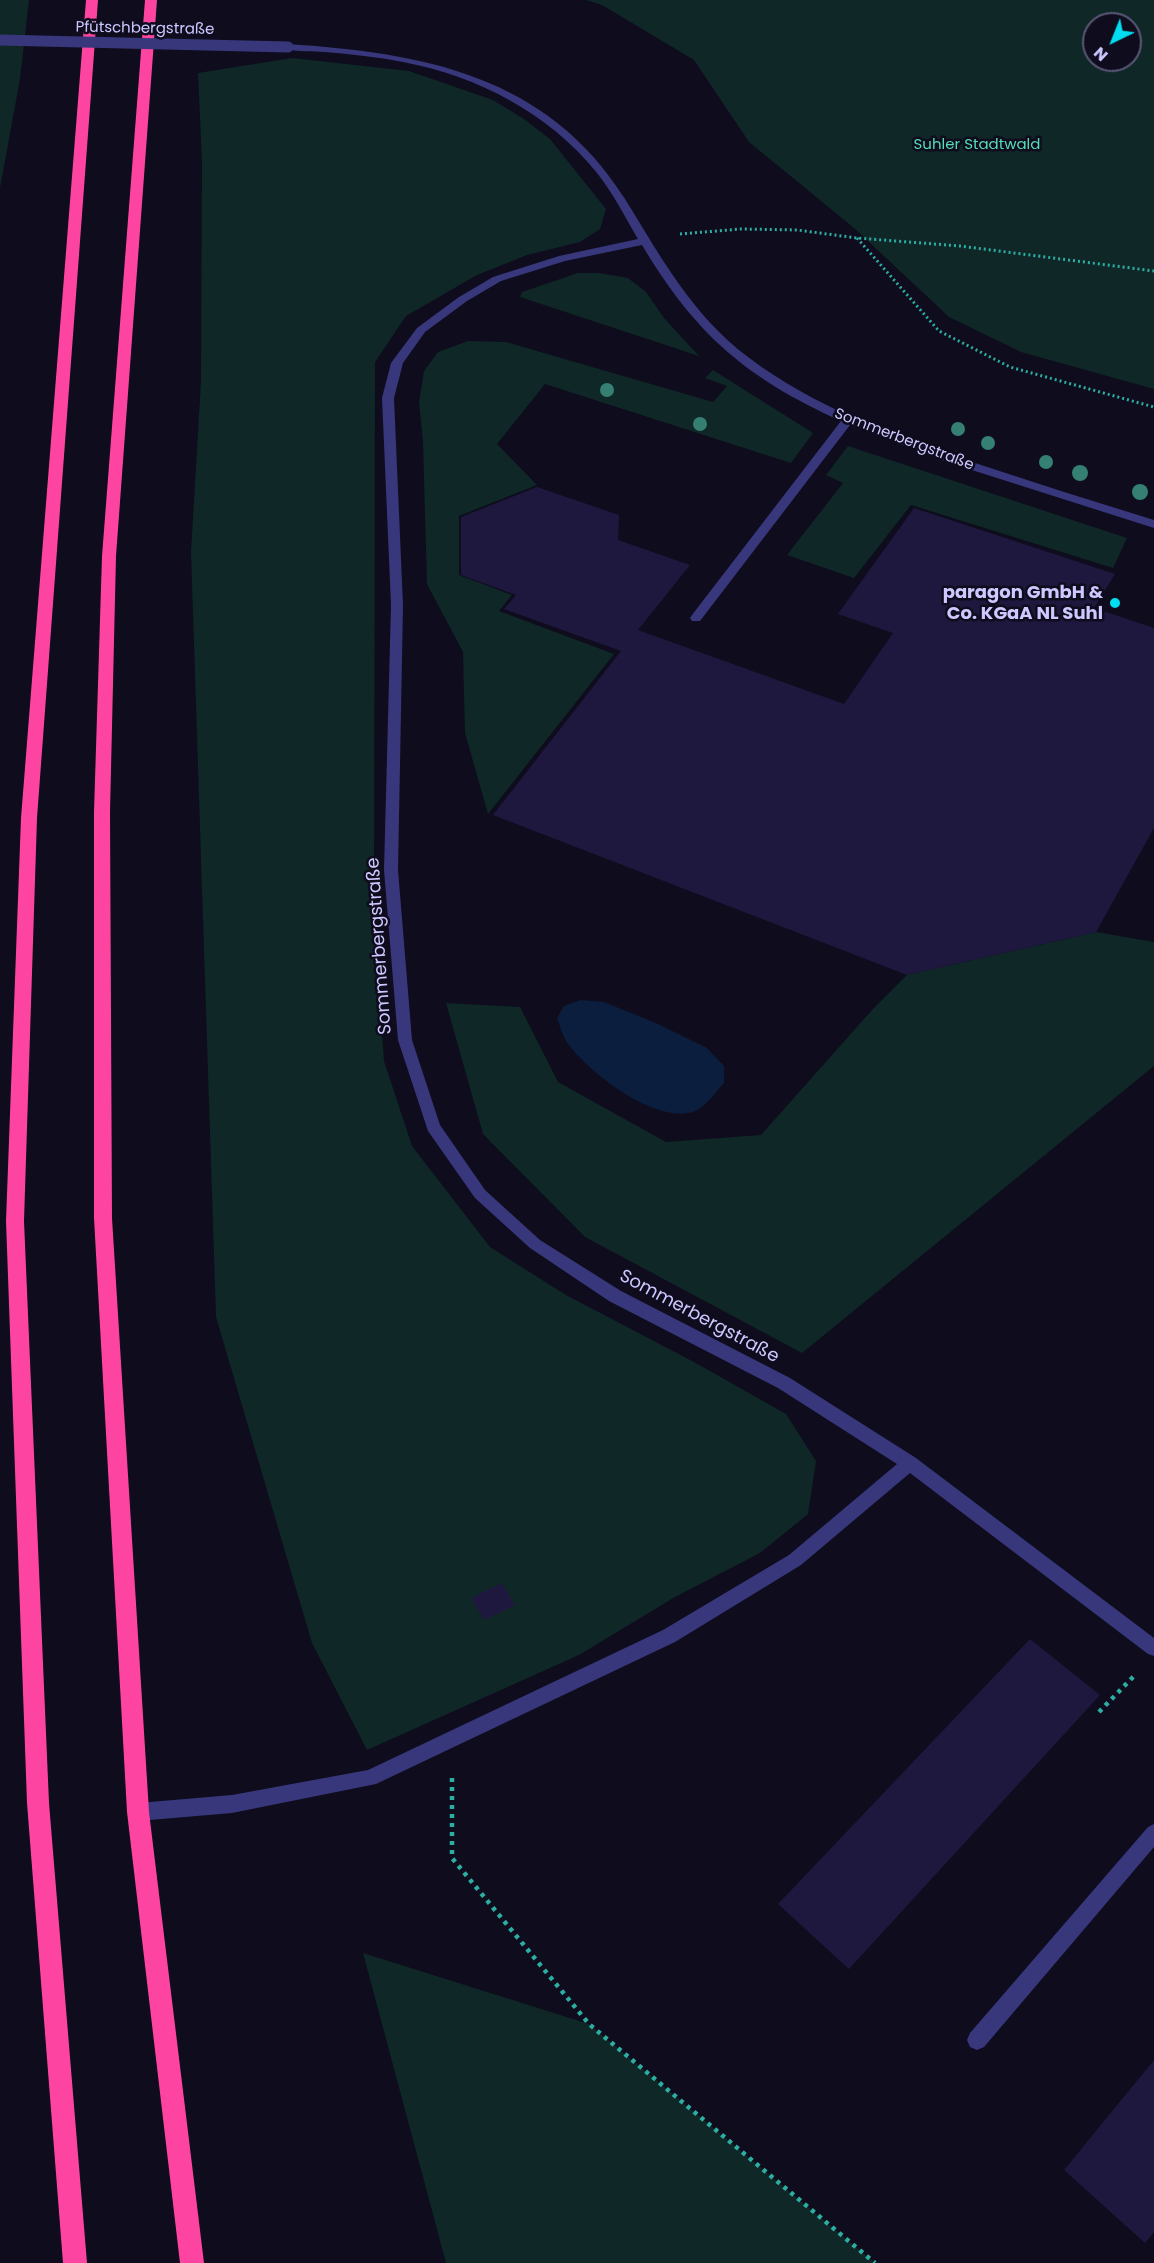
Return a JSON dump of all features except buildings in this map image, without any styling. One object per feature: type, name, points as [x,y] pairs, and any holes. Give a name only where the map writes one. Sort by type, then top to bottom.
[{"type":"highway","points":[[75,2263],[38,1803],[15,1221],[29,818],[92,0]]},
{"type":"highway","points":[[151,0],[109,556],[102,812],[103,1218],[138,1812],[192,2263]]},
{"type":"street","name":"Pfütschbergstraße","points":[[0,40],[288,47]]},
{"type":"street","name":"Sommerbergstraße","points":[[288,47],[387,56],[437,66],[479,80],[519,99],[550,120],[585,153],[608,181],[685,303],[720,340],[755,368],[798,396],[847,421],[1017,481],[1154,524]]},
{"type":"street","name":"Sommerbergstraße","points":[[644,241],[563,258],[497,279],[463,299],[421,330],[397,363],[387,398],[397,604],[391,870],[405,1040],[433,1127],[480,1194],[535,1244],[615,1296],[784,1383],[910,1463],[1154,1648]]},
{"type":"street","points":[[696,618],[847,421]]},
{"type":"street","points":[[138,1812],[232,1804],[370,1778],[452,1741],[669,1636],[795,1560],[910,1463]]},
{"type":"street","points":[[977,2040],[1154,1833]]},
{"type":"path","points":[[644,241],[693,231],[797,230],[857,238],[960,246],[1154,271]]},
{"type":"path","points":[[857,238],[939,331],[1010,367],[1154,407]]},
{"type":"path","points":[[1099,1712],[1138,1671]]},
{"type":"path","points":[[452,1741],[452,1858],[589,2024],[875,2263]]},
{"type":"green space","points":[[0,0],[29,0],[20,79],[0,188]]},
{"type":"green space","name":"Suhler Stadtwald","points":[[586,0],[1154,0],[1154,389],[1021,352],[949,317],[854,228],[749,142],[694,60],[602,5]]},
{"type":"green space","points":[[292,58],[409,71],[493,100],[524,119],[550,139],[606,209],[600,229],[580,242],[527,255],[477,275],[406,316],[375,362],[374,920],[384,1061],[412,1146],[490,1247],[566,1295],[694,1362],[786,1414],[816,1461],[808,1514],[760,1553],[675,1597],[579,1655],[367,1750],[312,1643],[216,1317],[191,552],[201,381],[202,161],[198,73]]},
{"type":"green space","points":[[578,273],[600,273],[628,278],[646,292],[664,318],[699,356],[520,297],[522,292]]},
{"type":"green space","points":[[468,341],[506,342],[713,402],[727,386],[705,378],[713,370],[813,433],[791,463],[545,384],[497,444],[537,485],[459,516],[459,575],[512,595],[499,611],[614,654],[488,814],[465,733],[463,652],[427,584],[423,442],[419,402],[424,371],[438,352]]},
{"type":"green space","points":[[848,446],[1127,538],[1113,568],[911,505],[854,578],[787,555],[843,483],[826,475]]},
{"type":"green space","points":[[1096,932],[1154,942],[1154,1066],[802,1353],[585,1237],[483,1134],[446,1003],[520,1007],[558,1082],[666,1142],[761,1135],[872,1010],[907,975]]},
{"type":"green space","points":[[363,1953],[589,2024],[875,2263],[446,2263]]},
{"type":"water","points":[[581,1000],[604,1002],[656,1023],[707,1048],[724,1066],[724,1083],[704,1105],[689,1113],[674,1113],[639,1102],[591,1068],[568,1044],[557,1018],[564,1006]]},
{"type":"place","name":"paragon GmbH & Co. KGaA NL Suhl","points":[[1115,603]]}]
